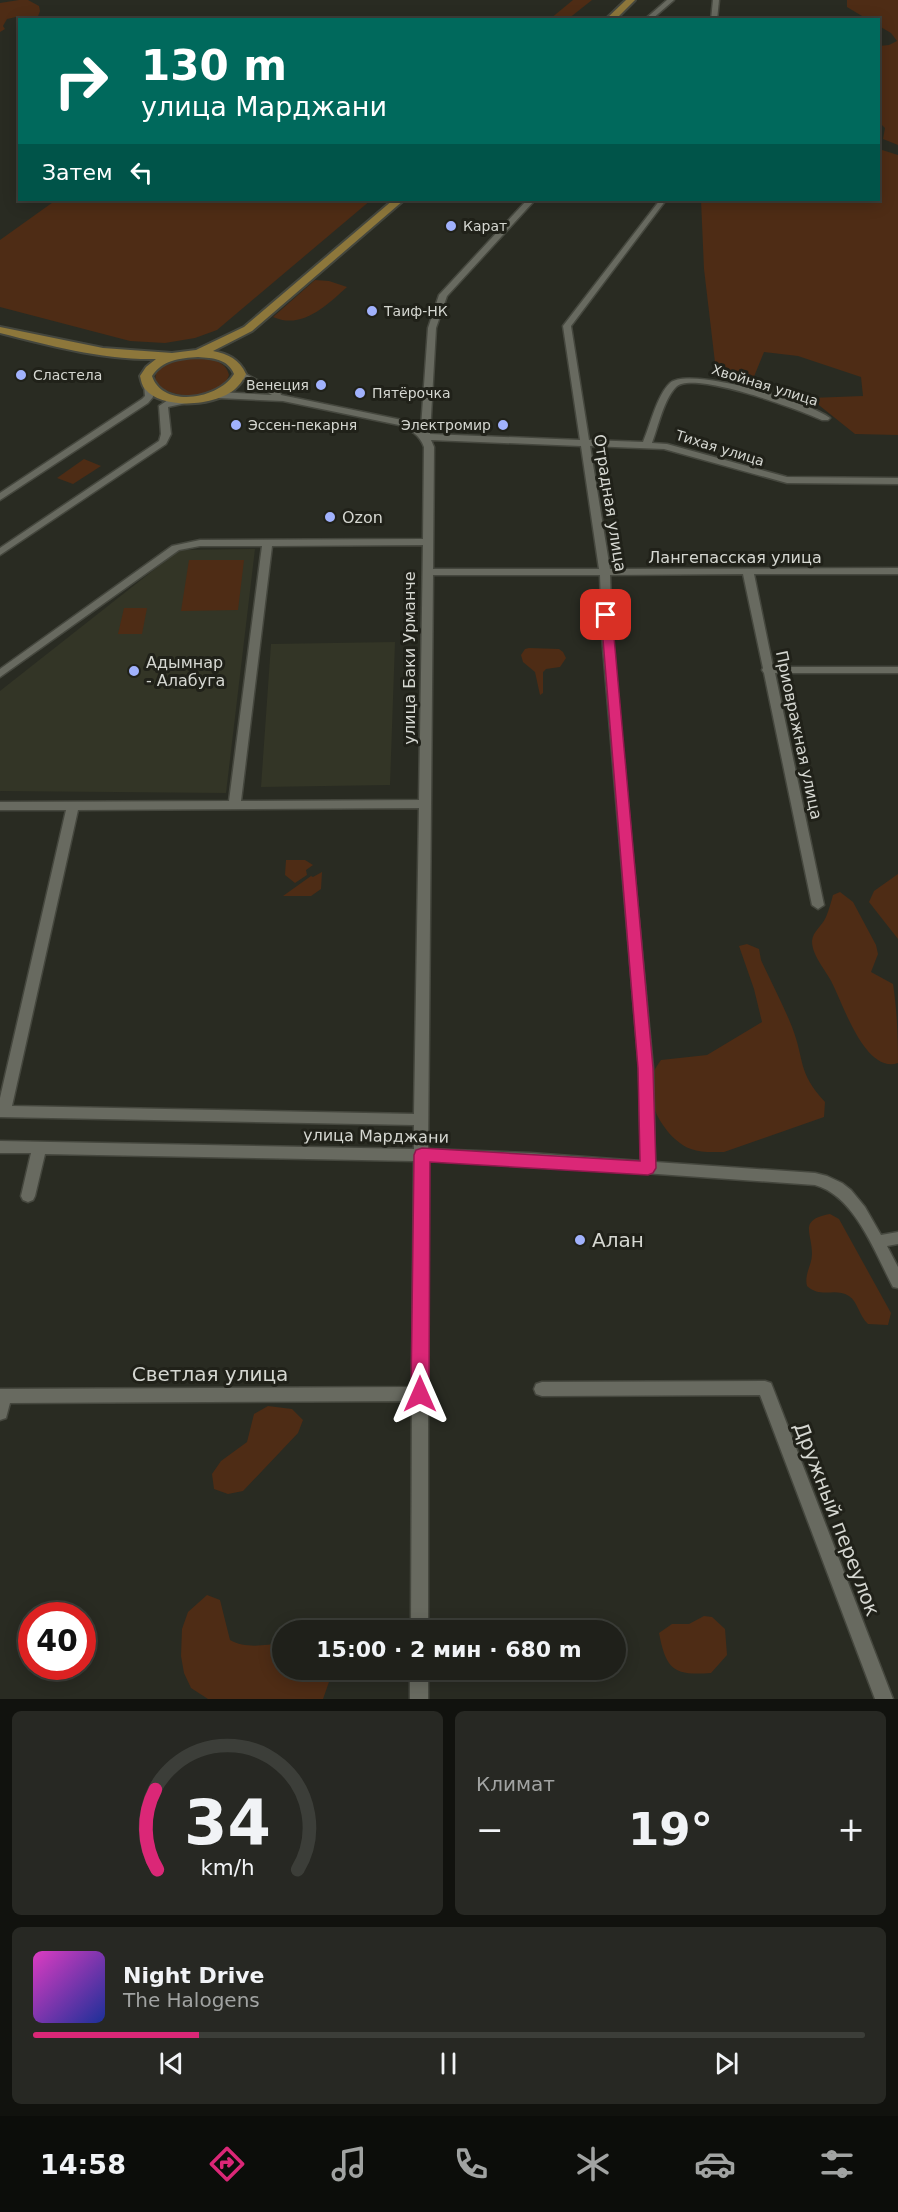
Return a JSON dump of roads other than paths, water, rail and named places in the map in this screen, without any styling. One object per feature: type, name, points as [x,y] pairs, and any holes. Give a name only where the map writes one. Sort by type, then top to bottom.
[{"type":"main road","points":[[611,18],[631,0]]},
{"type":"main road","points":[[0,330],[99,353],[141,356],[198,352],[229,340],[248,329],[398,201]]},
{"type":"main road","points":[[99,353],[140,375],[166,397],[195,400],[218,395],[234,386],[239,346],[248,329]]},
{"type":"main road","points":[[198,352],[219,355],[237,368]]},
{"type":"main road","points":[[140,375],[154,365],[182,354]]},
{"type":"street","points":[[649,18],[671,0]]},
{"type":"street","points":[[714,18],[716,0]]},
{"type":"street","name":"улица Баки Урманче","points":[[419,1620],[421,1120],[429,447],[425,437],[432,328],[443,295],[530,201]]},
{"type":"street","name":"Отрадная улица","points":[[648,1168],[646,1068],[608,636],[605,572],[583,443],[567,326],[662,201]]},
{"type":"street","points":[[237,368],[283,398]]},
{"type":"street","points":[[0,496],[141,404],[148,397],[140,375]]},
{"type":"street","name":"Хвойная улица","points":[[647,445],[671,387],[682,380],[697,379],[807,409],[825,418]]},
{"type":"street","points":[[218,395],[283,398],[402,423],[419,430],[425,437]]},
{"type":"street","points":[[163,408],[171,402],[195,400]]},
{"type":"street","points":[[141,404],[156,404],[163,408]]},
{"type":"street","points":[[0,552],[163,442],[166,434],[163,408]]},
{"type":"street","name":"Тихая улица","points":[[425,437],[647,445],[677,449],[771,478],[898,481]]},
{"type":"street","points":[[0,674],[176,548],[200,543],[428,542]]},
{"type":"street","points":[[235,803],[267,543]]},
{"type":"street","name":"Лангепасская улица","points":[[427,572],[898,571]]},
{"type":"street","name":"Приовражная улица","points":[[748,572],[818,904]]},
{"type":"street","points":[[767,670],[898,670]]},
{"type":"street","points":[[0,806],[235,803],[426,804]]},
{"type":"street","points":[[2,1111],[73,806]]},
{"type":"street","name":"улица Марджани","points":[[2,1111],[421,1120]]},
{"type":"street","name":"улица Марджани","points":[[0,1147],[530,1159],[825,1181],[841,1188],[849,1196],[898,1281]]},
{"type":"street","points":[[28,1196],[39,1147]]},
{"type":"street","points":[[877,1242],[898,1238]]},
{"type":"street","name":"Дружный переулок","points":[[542,1389],[765,1388],[884,1699]]},
{"type":"street","name":"Светлая улица","points":[[1,1396],[420,1394]]},
{"type":"street","points":[[0,1413],[1,1396]]},
{"type":"street","points":[[419,1680],[419,1699]]},
{"type":"place","name":"Карат","points":[[451,226]]},
{"type":"place","name":"Таиф-НК","points":[[372,311]]},
{"type":"place","name":"Сластела","points":[[21,375]]},
{"type":"place","name":"Венеция","points":[[321,385]]},
{"type":"place","name":"Пятёрочка","points":[[360,393]]},
{"type":"place","name":"Эссен-пекарня","points":[[236,425]]},
{"type":"place","name":"Электромир","points":[[503,425]]},
{"type":"place","name":"Ozon","points":[[330,517]]},
{"type":"place","name":"Адымнар - Алабуга","points":[[134,671]]},
{"type":"place","name":"Алан","points":[[580,1240]]}]
